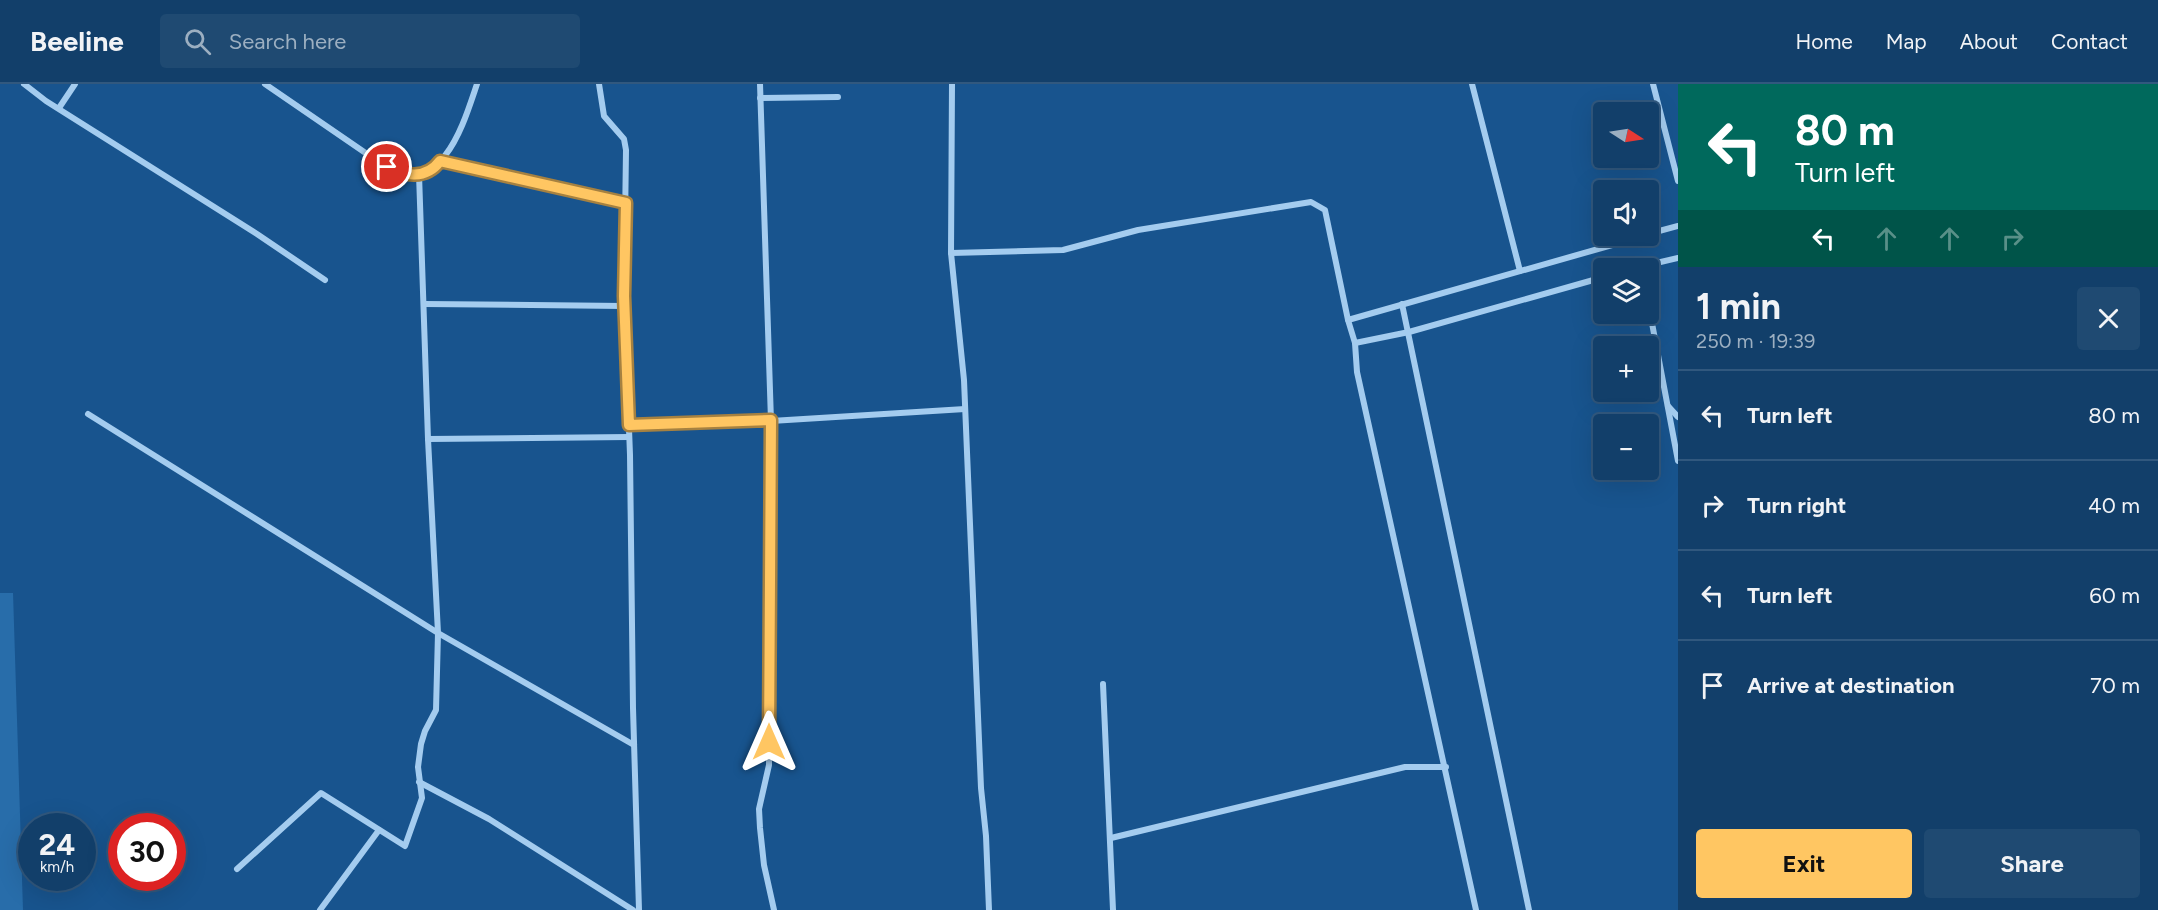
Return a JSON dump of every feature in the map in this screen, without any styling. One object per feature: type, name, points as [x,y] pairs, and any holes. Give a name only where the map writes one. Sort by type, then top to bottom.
[{"type":"street","points":[[24,84],[46,101],[257,234],[325,280]]},
{"type":"street","points":[[59,108],[75,84]]},
{"type":"street","points":[[265,84],[400,174],[419,174],[437,166],[449,152],[477,84]]},
{"type":"street","points":[[599,84],[604,116],[624,139],[626,150],[624,306],[629,425],[639,910]]},
{"type":"street","points":[[760,84],[771,420],[769,765],[759,809],[764,865],[774,910]]},
{"type":"street","points":[[952,84],[951,253],[965,409],[981,788],[990,910]]},
{"type":"street","points":[[1472,84],[1520,271]]},
{"type":"street","points":[[1653,84],[1678,181]]},
{"type":"street","points":[[760,98],[838,97]]},
{"type":"street","points":[[440,161],[626,203]]},
{"type":"street","points":[[237,869],[321,793],[405,846],[422,798],[418,767],[425,731],[436,710],[438,633],[428,439],[419,174]]},
{"type":"street","points":[[951,253],[1063,250],[1138,230],[1311,202],[1325,210],[1355,343],[1357,372],[1476,910]]},
{"type":"street","points":[[1659,231],[1678,226]]},
{"type":"street","points":[[1348,320],[1609,246]]},
{"type":"street","points":[[1659,263],[1678,258]]},
{"type":"street","points":[[1355,343],[1409,332],[1593,280]]},
{"type":"street","points":[[424,304],[624,306]]},
{"type":"street","points":[[1402,304],[1529,910]]},
{"type":"street","points":[[1652,324],[1678,461]]},
{"type":"street","points":[[1667,406],[1678,417]]},
{"type":"street","points":[[629,425],[965,409]]},
{"type":"street","points":[[88,414],[438,633],[634,745]]},
{"type":"street","points":[[428,439],[629,437]]},
{"type":"street","points":[[1103,684],[1113,910]]},
{"type":"street","points":[[1111,838],[1405,767],[1446,767]]},
{"type":"street","points":[[419,782],[489,819],[633,910]]},
{"type":"street","points":[[320,910],[379,830]]},
{"type":"shaded area","points":[[0,593],[13,593],[20,813],[18,813],[18,891],[22,891],[23,910],[0,910]]},
{"type":"route","points":[[387,167],[409,176],[421,174],[437,166],[440,161],[626,203],[624,296],[629,425],[771,420],[769,742]]}]
